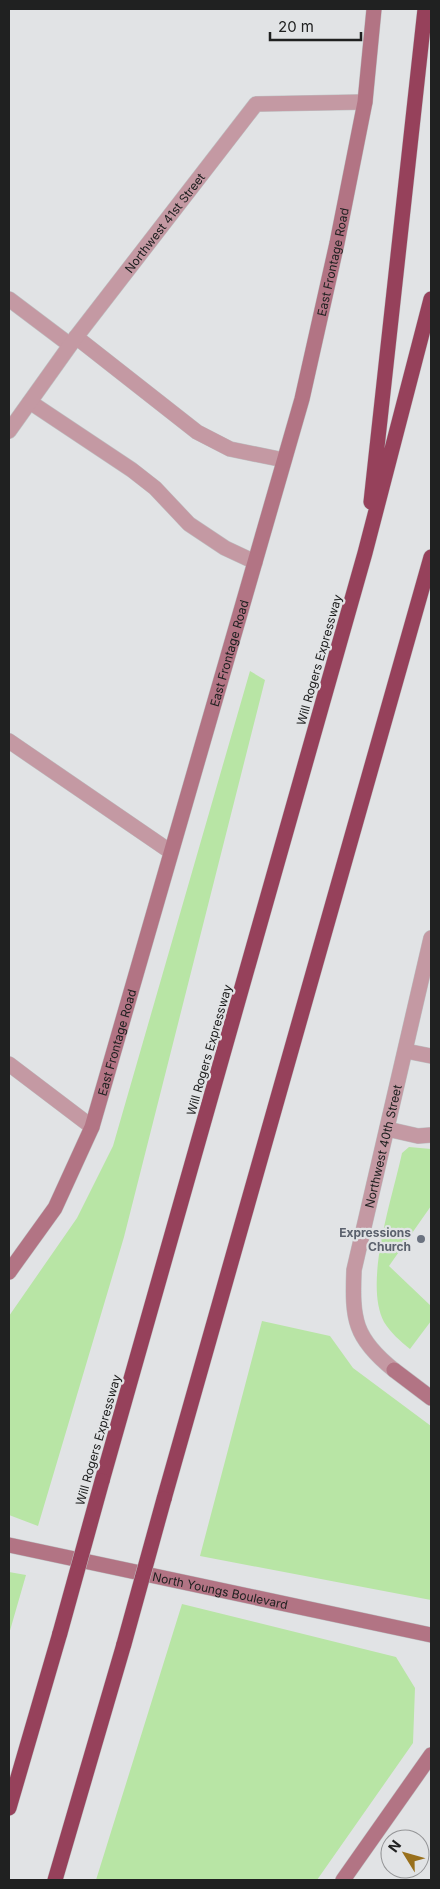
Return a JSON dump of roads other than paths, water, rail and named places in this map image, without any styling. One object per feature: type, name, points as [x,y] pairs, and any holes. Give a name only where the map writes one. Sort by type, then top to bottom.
[{"type":"highway","points":[[365,553],[425,9]]},
{"type":"highway","name":"Will Rogers Expressway","points":[[9,1808],[365,553],[431,299]]},
{"type":"highway","points":[[55,1880],[124,1644],[431,557]]},
{"type":"main road","name":"East Frontage Road","points":[[9,1272],[55,1208],[92,1127],[172,852],[302,399],[338,243],[366,102],[374,9]]},
{"type":"main road","points":[[394,1370],[431,1398]]},
{"type":"main road","name":"North Youngs Boulevard","points":[[9,1545],[431,1634]]},
{"type":"main road","points":[[343,1880],[431,1755]]},
{"type":"street","name":"Northwest 41st Street","points":[[9,431],[73,341],[256,104],[366,102]]},
{"type":"street","points":[[9,299],[73,341],[197,432],[230,449],[284,460]]},
{"type":"street","points":[[30,402],[132,470],[154,488],[189,524],[225,548],[254,562]]},
{"type":"street","points":[[9,741],[172,852]]},
{"type":"street","name":"Northwest 40th Street","points":[[394,1370],[376,1356],[363,1340],[356,1322],[352,1297],[354,1270],[431,938]]},
{"type":"street","points":[[406,1051],[431,1056]]},
{"type":"street","points":[[9,1064],[92,1127]]},
{"type":"street","points":[[387,1129],[418,1136],[431,1135]]},
{"type":"place","name":"Expressions Church","points":[[421,1239]]}]
